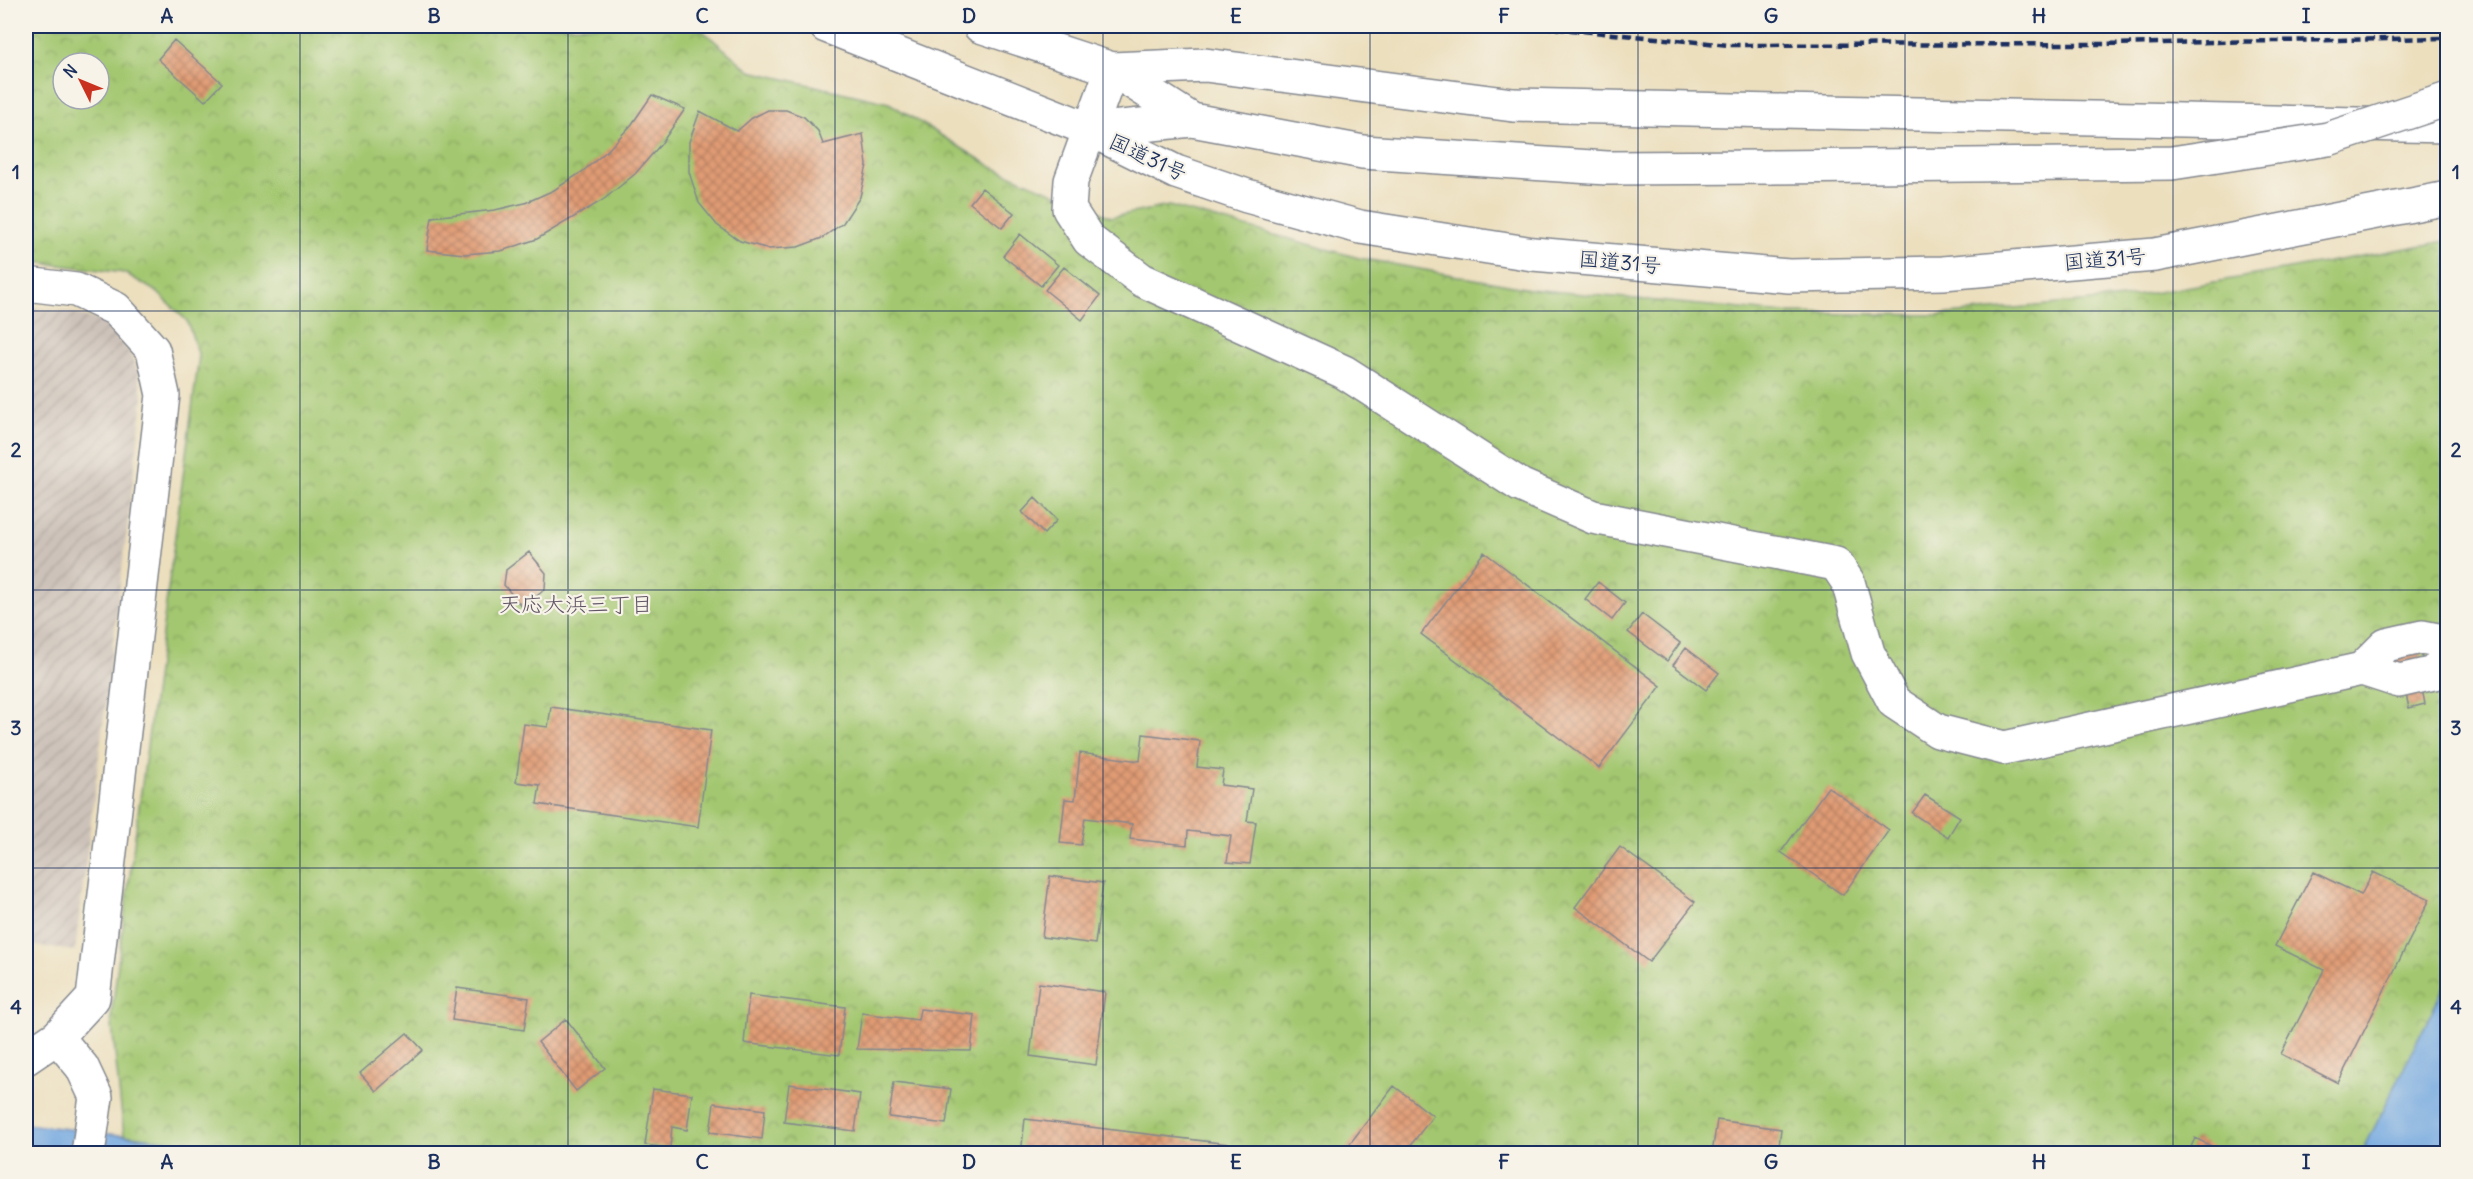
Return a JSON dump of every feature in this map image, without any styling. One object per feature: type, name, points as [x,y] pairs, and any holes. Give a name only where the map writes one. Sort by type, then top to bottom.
[{"type":"main road","name":"国道31号","points":[[826,26],[1090,130],[1176,172],[1247,196],[1360,227],[1533,254],[1789,276],[1943,273],[2155,255],[2448,198]]},
{"type":"main road","points":[[980,26],[1112,69],[1192,120]]},
{"type":"main road","points":[[1112,69],[1205,65],[1513,105],[2448,126]]},
{"type":"main road","points":[[1112,69],[1071,181],[1069,208],[1089,240],[1142,280],[1344,372],[1520,484],[1593,517],[1836,564],[1848,582],[1868,652],[1894,702],[1938,731],[2004,748],[2362,669],[2399,681],[2434,673],[2448,655]]},
{"type":"main road","points":[[1090,130],[1192,120],[1363,152],[1607,168],[2172,163],[2328,139],[2448,99]]},
{"type":"main road","points":[[26,284],[76,290],[116,309],[153,350],[163,395],[93,998],[57,1037],[26,1058]]},
{"type":"main road","points":[[2362,669],[2386,645],[2422,637],[2448,642]]},
{"type":"main road","points":[[57,1037],[82,1067],[96,1097],[88,1154]]},
{"type":"shaded area","points":[[26,307],[69,312],[102,321],[129,351],[138,372],[143,399],[75,951],[26,945]]},
{"type":"green space","points":[[26,26],[697,26],[750,71],[889,103],[992,167],[1111,217],[1169,206],[1359,258],[1530,289],[1784,313],[1938,315],[2124,298],[2447,241],[2447,981],[2362,1153],[273,1154],[124,1135],[111,1017],[199,356],[187,321],[157,292],[125,273],[26,261]]},
{"type":"water","points":[[2447,981],[2447,1153],[2362,1153]]},
{"type":"water","points":[[26,1124],[273,1153],[26,1154]]},
{"type":"building","points":[[174,40],[222,83],[205,101],[158,59]]},
{"type":"building","points":[[652,95],[685,109],[661,144],[635,174],[603,200],[537,239],[501,251],[465,254],[427,250],[432,217],[495,210],[525,203],[554,190],[582,172],[608,150],[632,124]]},
{"type":"building","points":[[768,110],[786,110],[804,117],[818,131],[823,144],[863,134],[867,165],[860,197],[843,223],[822,238],[798,247],[769,249],[740,241],[717,225],[699,203],[689,172],[689,142],[700,111],[737,131],[752,118]]},
{"type":"building","points":[[982,188],[1014,213],[1002,228],[970,203]]},
{"type":"building","points":[[1020,234],[1058,265],[1041,286],[1003,256]]},
{"type":"building","points":[[1064,267],[1100,296],[1082,320],[1045,290]]},
{"type":"building","points":[[1035,498],[1057,520],[1044,534],[1022,512]]},
{"type":"building","points":[[529,552],[546,573],[545,589],[523,608],[504,585],[506,570]]},
{"type":"building","points":[[1484,552],[1661,686],[1599,768],[1421,634]]},
{"type":"building","points":[[1598,582],[1625,603],[1612,620],[1585,599]]},
{"type":"building","points":[[1642,614],[1680,643],[1667,661],[1628,632]]},
{"type":"building","points":[[1686,648],[1719,673],[1706,690],[1673,665]]},
{"type":"building","points":[[2420,649],[2423,662],[2417,663],[2425,704],[2409,708],[2400,667],[2390,669],[2387,657]]},
{"type":"building","points":[[551,707],[711,730],[698,827],[537,804],[540,785],[516,782],[524,724],[548,727]]},
{"type":"building","points":[[1143,734],[1200,741],[1197,767],[1223,770],[1221,785],[1252,789],[1247,821],[1256,822],[1250,864],[1227,862],[1231,836],[1188,831],[1187,845],[1130,839],[1132,824],[1085,818],[1081,845],[1060,843],[1065,799],[1075,800],[1080,753],[1140,761]]},
{"type":"building","points":[[1828,787],[1889,830],[1843,895],[1781,852]]},
{"type":"building","points":[[1925,795],[1960,817],[1948,837],[1912,813]]},
{"type":"building","points":[[1620,847],[1695,902],[1649,962],[1575,907]]},
{"type":"building","points":[[2313,872],[2361,895],[2373,872],[2430,899],[2338,1083],[2281,1054],[2324,970],[2275,946]]},
{"type":"building","points":[[1050,876],[1103,883],[1095,944],[1042,937]]},
{"type":"building","points":[[1039,983],[1105,992],[1096,1065],[1030,1056]]},
{"type":"building","points":[[457,988],[529,998],[524,1030],[452,1020]]},
{"type":"building","points":[[749,995],[845,1007],[839,1055],[744,1043]]},
{"type":"building","points":[[920,1009],[975,1015],[971,1051],[857,1049],[862,1013],[918,1020]]},
{"type":"building","points":[[566,1019],[605,1068],[576,1091],[538,1042]]},
{"type":"building","points":[[407,1033],[423,1050],[376,1091],[360,1073]]},
{"type":"building","points":[[894,1082],[951,1089],[946,1124],[889,1117]]},
{"type":"building","points":[[789,1084],[860,1094],[855,1131],[784,1122]]},
{"type":"building","points":[[1394,1086],[1433,1116],[1404,1154],[1342,1154]]},
{"type":"building","points":[[653,1089],[692,1094],[687,1130],[672,1127],[670,1148],[645,1145]]},
{"type":"building","points":[[714,1103],[765,1110],[762,1139],[710,1132]]},
{"type":"building","points":[[1025,1119],[1228,1144],[1226,1154],[1021,1154]]},
{"type":"building","points":[[1717,1120],[1781,1129],[1778,1154],[1712,1154]]},
{"type":"building","points":[[2195,1138],[2227,1154],[2188,1154]]},
{"type":"railway","points":[[1529,26],[1729,45],[2101,44],[2448,38]]},
{"type":"district","name":"天応大浜三丁目","points":[[576,604]]}]
